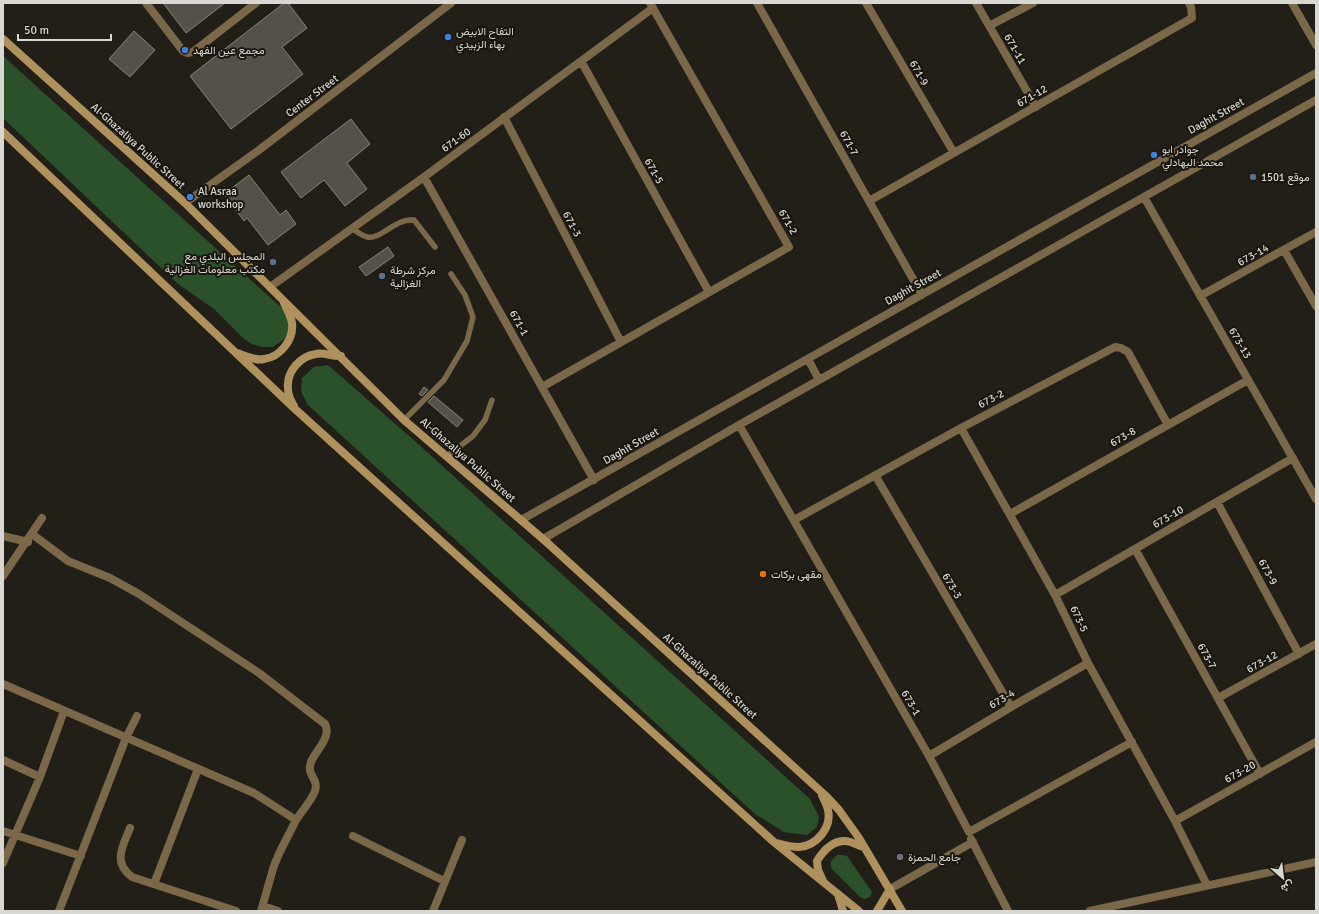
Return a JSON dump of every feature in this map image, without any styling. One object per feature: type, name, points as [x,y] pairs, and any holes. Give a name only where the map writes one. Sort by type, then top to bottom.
[{"type":"main road","name":"Al-Ghazaliya Public Street","points":[[3,39],[185,203],[404,420],[448,456],[542,538],[820,791],[839,810],[902,911]]},
{"type":"main road","points":[[3,132],[234,353],[295,409],[775,843],[859,911]]},
{"type":"main road","points":[[234,353],[263,359],[273,356],[281,351],[289,341],[292,330],[292,322],[282,299]]},
{"type":"main road","points":[[295,409],[288,390],[288,382],[291,371],[295,366],[308,356],[318,353],[327,354],[334,357],[341,356]]},
{"type":"main road","points":[[775,843],[798,847],[808,845],[817,840],[825,829],[828,819],[828,810],[820,791]]},
{"type":"main road","points":[[823,882],[818,870],[817,861],[823,851],[835,844],[846,841],[864,848]]},
{"type":"main road","points":[[877,911],[890,890]]},
{"type":"main road","points":[[838,893],[843,911]]},
{"type":"street","points":[[146,3],[183,51],[187,53],[193,52],[256,3]]},
{"type":"street","name":"Center Street","points":[[185,203],[259,150],[451,3]]},
{"type":"street","name":"671-7","points":[[757,3],[922,295]]},
{"type":"street","name":"671-9","points":[[866,3],[954,153]]},
{"type":"street","name":"671-11","points":[[976,3],[1036,107]]},
{"type":"street","points":[[989,26],[1033,3]]},
{"type":"street","name":"671-12","points":[[869,201],[1192,18],[1192,7],[1189,3]]},
{"type":"street","points":[[1292,3],[1316,46]]},
{"type":"street","name":"671-60","points":[[270,287],[424,177],[581,61],[651,5]]},
{"type":"street","name":"671-2","points":[[542,386],[789,247],[651,5]]},
{"type":"street","name":"671-5","points":[[581,61],[709,292]]},
{"type":"street","name":"Daghit Street","points":[[521,520],[1316,73]]},
{"type":"street","points":[[542,538],[739,425],[1316,100]]},
{"type":"street","name":"671-3","points":[[504,117],[621,342]]},
{"type":"street","name":"671-1","points":[[424,177],[594,480]]},
{"type":"street","name":"673-13","points":[[1144,197],[1316,499]]},
{"type":"street","name":"673-14","points":[[1200,296],[1316,232]]},
{"type":"street","points":[[1284,250],[1316,306]]},
{"type":"street","name":"673-2","points":[[794,520],[961,428],[1115,347],[1121,348],[1128,352],[1168,425]]},
{"type":"street","points":[[808,359],[819,380]]},
{"type":"street","name":"673-8","points":[[1010,514],[1248,380]]},
{"type":"street","name":"673-1","points":[[739,425],[929,756],[1008,911]]},
{"type":"street","name":"673-5","points":[[961,428],[1055,595],[1088,663],[1175,821],[1207,885]]},
{"type":"street","name":"673-10","points":[[1055,595],[1293,458]]},
{"type":"street","name":"673-3","points":[[875,475],[1010,707]]},
{"type":"street","name":"673-9","points":[[1216,502],[1299,654]]},
{"type":"street","points":[[3,576],[28,542],[42,518]]},
{"type":"street","points":[[32,534],[68,561],[110,578],[139,594],[259,673],[325,724],[328,728],[327,735],[312,761],[310,768],[310,774],[316,785],[315,792],[296,820],[274,868],[262,908],[278,911]]},
{"type":"street","points":[[3,536],[28,542]]},
{"type":"street","name":"673-7","points":[[1135,549],[1260,774]]},
{"type":"street","name":"673-12","points":[[1218,698],[1316,644]]},
{"type":"street","name":"673-4","points":[[929,756],[1010,707],[1088,663]]},
{"type":"street","points":[[3,684],[254,793],[296,820]]},
{"type":"street","points":[[3,863],[40,777],[64,711]]},
{"type":"street","points":[[59,911],[126,738],[137,716]]},
{"type":"street","points":[[968,832],[1132,742]]},
{"type":"street","name":"673-20","points":[[1175,821],[1316,742]]},
{"type":"street","points":[[3,760],[40,777]]},
{"type":"street","points":[[154,884],[198,769]]},
{"type":"street","points":[[130,828],[122,848],[120,859],[121,866],[125,872],[132,877],[236,911]]},
{"type":"street","points":[[3,831],[81,856]]},
{"type":"street","points":[[353,836],[444,881]]},
{"type":"street","points":[[432,911],[462,840]]},
{"type":"street","points":[[890,890],[973,842]]},
{"type":"street","points":[[1090,911],[1316,862]]},
{"type":"lane","points":[[353,228],[362,235],[374,237],[406,220],[414,220],[435,247]]},
{"type":"lane","points":[[404,420],[444,380],[467,341],[473,317],[465,295],[451,274]]},
{"type":"lane","points":[[448,456],[473,436],[486,420],[492,400]]},
{"type":"green space","points":[[3,56],[284,310],[291,323],[289,336],[273,347],[262,347],[252,344],[243,338],[214,309],[178,284],[3,118]]},
{"type":"green space","points":[[328,365],[417,443],[810,799],[819,817],[817,827],[807,835],[784,832],[755,814],[307,404],[301,391],[302,378],[314,367]]},
{"type":"green space","points":[[837,855],[847,856],[872,892],[870,897],[864,899],[860,897],[831,868],[832,860]]},
{"type":"building","points":[[163,3],[225,3],[186,33]]},
{"type":"building","points":[[284,3],[288,3],[307,28],[282,47],[303,74],[231,129],[190,76]]},
{"type":"building","points":[[134,31],[155,50],[130,77],[109,59]]},
{"type":"building","points":[[351,119],[370,144],[347,163],[367,189],[345,206],[324,180],[301,198],[281,172]]},
{"type":"building","points":[[249,175],[280,215],[286,210],[296,224],[268,245],[247,218],[244,221],[224,194]]},
{"type":"building","points":[[388,247],[394,256],[366,276],[359,267]]},
{"type":"building","points":[[424,387],[428,390],[422,396],[419,394]]},
{"type":"building","points":[[434,396],[463,420],[457,427],[428,402]]},
{"type":"place","name":"التفاح الابيض بهاء الزبيدي","points":[[448,37]]},
{"type":"place","name":"مجمع عين الفهد","points":[[185,50]]},
{"type":"place","name":"جوادر ابو محمد البهادلي","points":[[1154,155]]},
{"type":"place","name":"موقع 1501","points":[[1253,177]]},
{"type":"place","name":"Al Asraa workshop","points":[[190,197]]},
{"type":"place","name":"المجلس البلدي مع مكتب معلومات الغزالية","points":[[273,262]]},
{"type":"place","name":"مركز شرطة الغزالية","points":[[382,276]]},
{"type":"place","name":"مقهى بركات","points":[[763,574]]},
{"type":"place","name":"جامع الحمزة","points":[[900,857]]}]
